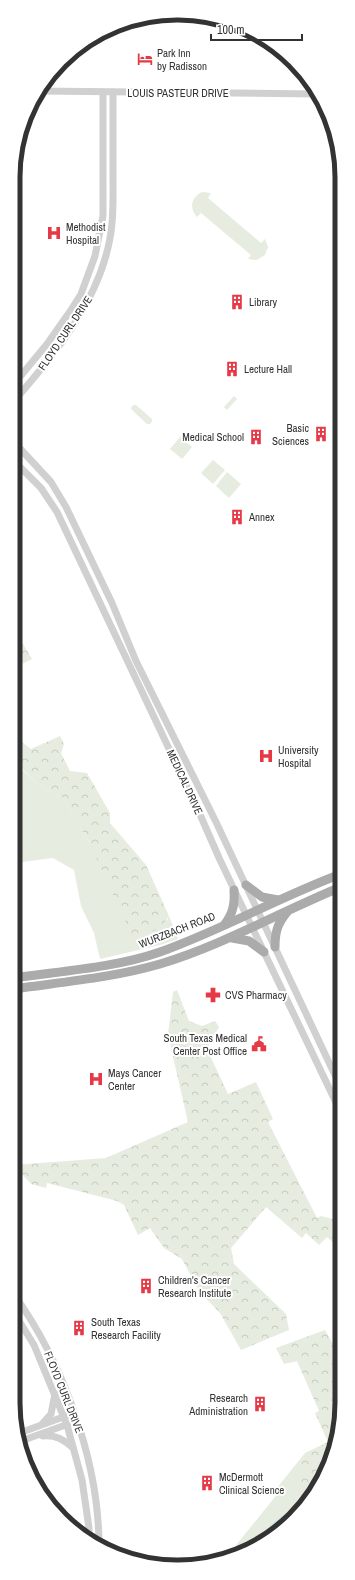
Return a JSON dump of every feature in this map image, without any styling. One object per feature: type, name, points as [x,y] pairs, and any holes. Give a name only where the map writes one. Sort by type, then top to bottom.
[{"type":"main road","name":"WURZBACH ROAD","points":[[20,977],[135,959],[160,952],[335,876]]},
{"type":"main road","points":[[246,885],[262,897],[278,900]]},
{"type":"main road","points":[[224,925],[233,912],[235,900],[234,890]]},
{"type":"main road","points":[[20,988],[135,970],[177,958],[228,938],[335,890]]},
{"type":"main road","points":[[275,948],[276,928],[289,910]]},
{"type":"main road","points":[[228,938],[237,938],[249,941],[264,952]]},
{"type":"street","name":"LOUIS PASTEUR DRIVE","points":[[46,91],[311,94]]},
{"type":"street","name":"FLOYD CURL DRIVE","points":[[20,377],[47,344],[81,294],[95,256],[103,216],[103,92]]},
{"type":"street","name":"FLOYD CURL DRIVE","points":[[20,394],[34,379],[80,315],[90,299],[104,263],[113,217],[113,92]]},
{"type":"street","name":"MEDICAL DRIVE","points":[[20,448],[51,482],[66,507],[96,570],[136,661],[246,885],[335,1075]]},
{"type":"street","name":"MEDICAL DRIVE","points":[[20,468],[48,498],[57,512],[234,890],[335,1100]]},
{"type":"street","points":[[87,574],[96,570]]},
{"type":"street","name":"FLOYD CURL DRIVE","points":[[20,1304],[46,1346],[74,1413],[92,1478],[99,1527],[99,1539]]},
{"type":"street","name":"FLOYD CURL DRIVE","points":[[20,1322],[34,1345],[67,1425],[82,1480],[89,1532]]},
{"type":"street","points":[[40,1425],[47,1420],[51,1414],[54,1394]]},
{"type":"street","points":[[23,1431],[74,1413]]},
{"type":"street","points":[[24,1440],[77,1422]]},
{"type":"street","points":[[37,1436],[52,1436],[60,1438],[73,1449]]},
{"type":"green space","points":[[202,192],[211,193],[208,198],[261,243],[265,239],[268,247],[265,255],[257,260],[248,259],[251,255],[201,213],[197,217],[194,214],[192,206],[193,200]]},
{"type":"green space","points":[[234,396],[237,399],[227,410],[224,407]]},
{"type":"green space","points":[[133,405],[136,405],[152,419],[150,424],[147,424],[132,410],[131,408]]},
{"type":"green space","points":[[180,437],[192,447],[182,459],[170,449]]},
{"type":"green space","points":[[213,460],[225,470],[213,484],[201,473]]},
{"type":"green space","points":[[227,472],[241,484],[229,498],[216,486]]},
{"type":"green space","points":[[20,639],[32,659],[20,665]]},
{"type":"green space","points":[[60,736],[64,744],[61,753],[70,771],[87,773],[110,813],[110,823],[146,865],[169,916],[160,929],[132,936],[90,844],[63,798],[38,784],[20,767],[20,741],[31,749]]},
{"type":"green space","points":[[20,768],[38,784],[63,798],[90,844],[167,921],[169,916],[178,939],[160,945],[100,959],[94,933],[81,906],[74,870],[53,858],[20,862]]},
{"type":"green space","points":[[177,990],[189,1021],[202,1026],[215,1021],[219,1027],[207,1049],[228,1094],[256,1082],[273,1119],[268,1122],[317,1218],[321,1216],[335,1220],[335,1244],[327,1237],[319,1245],[306,1233],[302,1238],[266,1207],[231,1248],[234,1264],[286,1314],[289,1330],[241,1350],[220,1313],[199,1291],[182,1259],[164,1248],[150,1228],[138,1235],[124,1205],[117,1201],[47,1183],[46,1188],[31,1184],[20,1172],[20,1165],[106,1158],[188,1122],[168,1035],[173,992]]},
{"type":"green space","points":[[325,1330],[335,1347],[334,1423],[327,1453],[319,1472],[309,1489],[298,1485],[300,1467],[305,1453],[328,1442],[315,1413],[319,1411],[297,1361],[284,1364],[276,1348]]},
{"type":"green space","points":[[305,1453],[300,1467],[309,1489],[296,1506],[281,1521],[265,1533],[247,1544],[232,1551],[279,1492],[276,1489]]},
{"type":"place","name":"Park Inn by Radisson","points":[[145,59]]},
{"type":"place","name":"Methodist Hospital","points":[[54,233]]},
{"type":"place","name":"Library","points":[[237,302]]},
{"type":"place","name":"Lecture Hall","points":[[232,369]]},
{"type":"place","name":"Basic Sciences","points":[[321,434]]},
{"type":"place","name":"Medical School","points":[[256,437]]},
{"type":"place","name":"Annex","points":[[237,517]]},
{"type":"place","name":"University Hospital","points":[[266,756]]},
{"type":"place","name":"CVS Pharmacy","points":[[213,995]]},
{"type":"place","name":"South Texas Medical Center Post Office","points":[[259,1044]]},
{"type":"place","name":"Mays Cancer Center","points":[[96,1079]]},
{"type":"place","name":"Children's Cancer Research Institute","points":[[146,1286]]},
{"type":"place","name":"South Texas Research Facility","points":[[79,1328]]},
{"type":"place","name":"Research Administration","points":[[260,1404]]},
{"type":"place","name":"McDermott Clinical Science","points":[[207,1483]]}]
